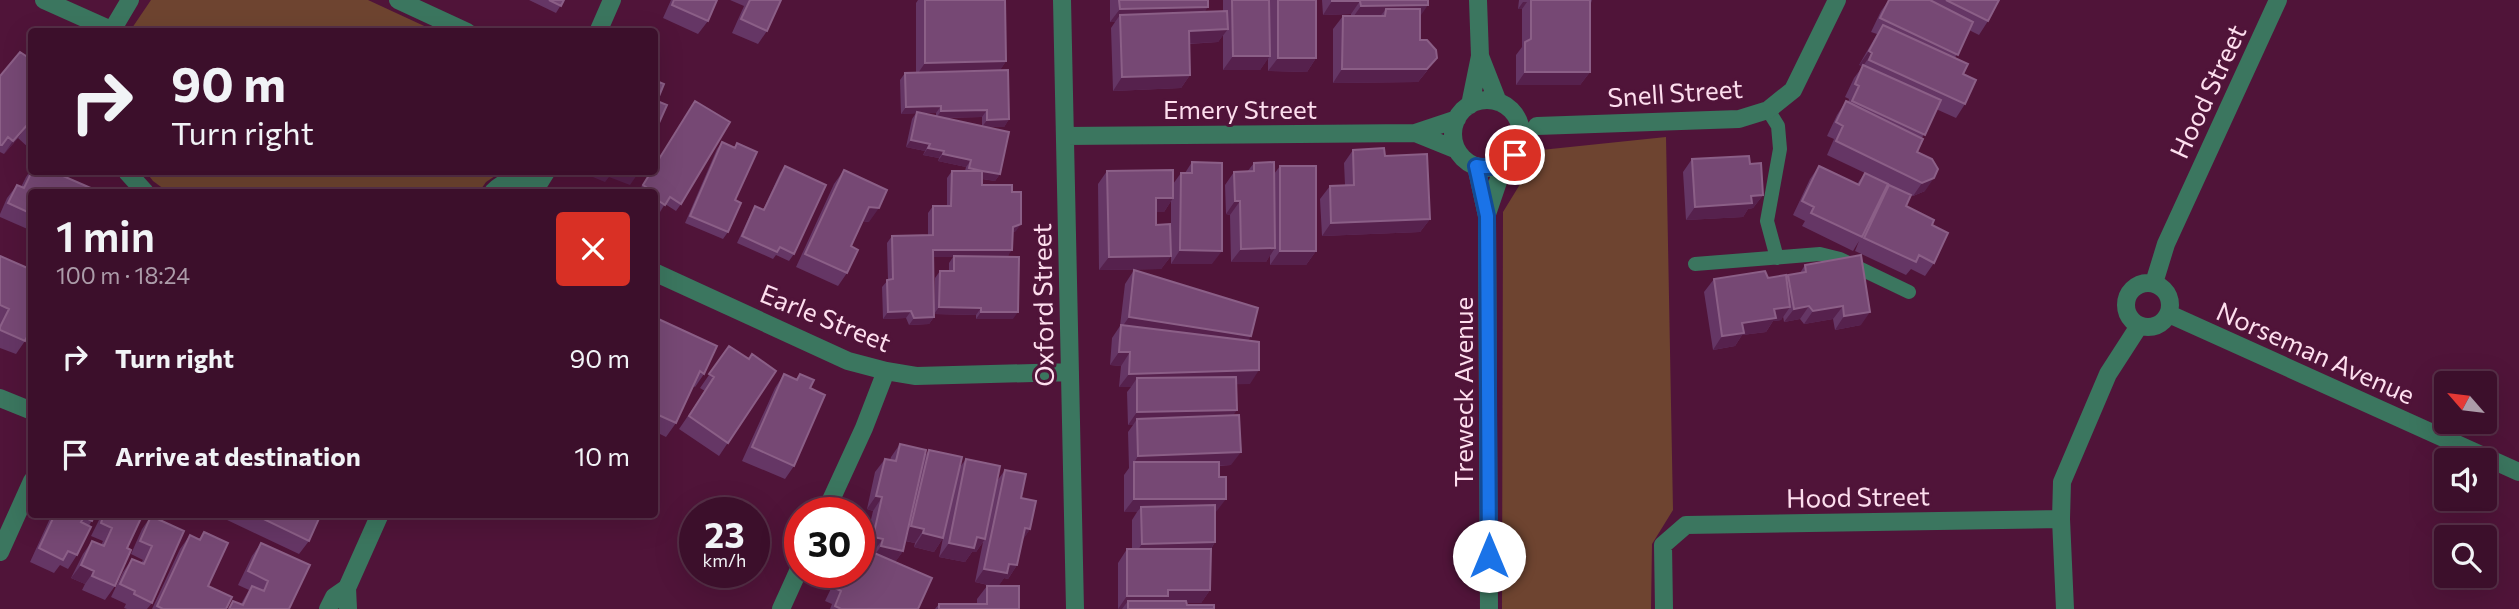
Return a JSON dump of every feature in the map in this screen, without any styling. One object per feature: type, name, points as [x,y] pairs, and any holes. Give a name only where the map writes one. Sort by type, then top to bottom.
[{"type":"street","points":[[44,0],[105,28]]},
{"type":"street","points":[[113,28],[130,0]]},
{"type":"street","points":[[398,0],[458,28]]},
{"type":"street","points":[[600,28],[612,0]]},
{"type":"street","name":"Oxford Street","points":[[1062,0],[1074,609]]},
{"type":"street","points":[[1470,105],[1480,55],[1478,0]]},
{"type":"street","name":"Snell Street","points":[[1537,126],[1739,119],[1768,110],[1793,90],[1837,0]]},
{"type":"street","name":"Hood Street","points":[[2154,283],[2166,244],[2278,0]]},
{"type":"street","points":[[1480,55],[1498,102]]},
{"type":"street","points":[[1483,100],[1498,102],[1508,107],[1517,117],[1521,128],[1521,142],[1515,155],[1504,164],[1490,168],[1476,166],[1465,160],[1457,150],[1453,135],[1457,119],[1470,105],[1483,100]]},
{"type":"street","name":"Emery Street","points":[[1066,136],[1415,133],[1457,119]]},
{"type":"street","name":"Emery Street","points":[[1415,133],[1457,150]]},
{"type":"street","name":"Treweck Avenue","points":[[1487,216],[1504,164]]},
{"type":"street","name":"Treweck Avenue","points":[[1476,166],[1487,216],[1489,609]]},
{"type":"street","points":[[130,175],[142,189]]},
{"type":"street","points":[[497,189],[518,176],[536,189]]},
{"type":"street","name":"Earle Street","points":[[658,274],[848,360],[886,371],[916,376],[1070,372]]},
{"type":"street","points":[[2141,283],[2154,283],[2166,292],[2170,300],[2169,314],[2158,325],[2139,326],[2131,320],[2126,311],[2126,298],[2134,287],[2141,283]]},
{"type":"street","name":"Norseman Avenue","points":[[2169,314],[2519,472]]},
{"type":"street","points":[[2065,609],[2062,482],[2108,374],[2139,326]]},
{"type":"street","points":[[832,497],[886,371]]},
{"type":"street","points":[[0,398],[28,409]]},
{"type":"street","points":[[0,552],[28,490]]},
{"type":"street","points":[[348,609],[348,588],[378,518]]},
{"type":"street","name":"Hood Street","points":[[1664,609],[1663,545],[1686,525],[2061,519]]},
{"type":"street","points":[[328,609],[334,597],[348,588]]},
{"type":"street","points":[[781,609],[790,588]]},
{"type":"lane","points":[[1768,110],[1778,126],[1780,149],[1767,221],[1777,258]]},
{"type":"lane","points":[[1695,264],[1820,254],[1840,259],[1909,292]]},
{"type":"shaded area","points":[[151,0],[368,0],[429,28],[132,28]]},
{"type":"shaded area","points":[[1666,137],[1673,510],[1652,544],[1651,609],[1502,609],[1503,212],[1541,150]]},
{"type":"shaded area","points":[[148,175],[496,175],[481,189],[164,189]]},
{"type":"building","points":[[549,0],[564,0],[561,6]]},
{"type":"building","points":[[674,0],[717,0],[708,21],[672,5]]},
{"type":"building","points":[[750,0],[781,0],[767,31],[741,19]]},
{"type":"building","points":[[925,0],[1005,0],[1006,61],[925,63]]},
{"type":"building","points":[[1119,0],[1208,0],[1208,7],[1120,9]]},
{"type":"building","points":[[1232,0],[1269,0],[1270,56],[1233,56]]},
{"type":"building","points":[[1278,0],[1316,0],[1316,58],[1278,58]]},
{"type":"building","points":[[1332,0],[1428,0],[1428,5],[1361,6],[1360,1]]},
{"type":"building","points":[[1531,0],[1590,0],[1590,72],[1525,72],[1525,42],[1531,39]]},
{"type":"building","points":[[1889,0],[1930,0],[1973,22],[1958,55],[1880,18]]},
{"type":"building","points":[[1946,0],[1999,0],[1988,21]]},
{"type":"building","points":[[1386,9],[1420,9],[1420,40],[1427,40],[1436,50],[1437,58],[1427,69],[1342,69],[1343,16],[1385,16]]},
{"type":"building","points":[[1227,11],[1228,29],[1189,31],[1190,75],[1122,77],[1120,15]]},
{"type":"building","points":[[1883,25],[1968,64],[1963,74],[1976,80],[1965,104],[1869,60],[1872,53],[1869,51]]},
{"type":"building","points":[[20,52],[28,57],[28,124],[13,141],[8,137],[2,145],[0,145],[0,76]]},
{"type":"building","points":[[1863,65],[1941,100],[1925,135],[1852,101],[1859,86],[1855,84]]},
{"type":"building","points":[[1008,70],[1009,119],[987,120],[987,110],[941,111],[941,106],[906,107],[905,73]]},
{"type":"building","points":[[658,82],[664,84],[658,99]]},
{"type":"building","points":[[658,101],[667,105],[658,125]]},
{"type":"building","points":[[695,101],[730,122],[681,204],[670,197],[665,205],[658,200],[658,189],[649,189],[643,185],[649,175],[658,175],[658,161]]},
{"type":"building","points":[[1846,101],[1923,139],[1917,152],[1932,159],[1938,169],[1934,178],[1922,183],[1836,141],[1843,126],[1836,122]]},
{"type":"building","points":[[917,112],[1009,132],[1000,174],[969,168],[971,160],[943,154],[944,151],[928,148],[930,144],[911,140]]},
{"type":"building","points":[[722,142],[735,148],[737,143],[757,152],[735,200],[741,203],[728,232],[690,216]]},
{"type":"building","points":[[1384,148],[1385,156],[1427,154],[1430,219],[1331,223],[1330,186],[1354,185],[1353,150]]},
{"type":"building","points":[[1749,156],[1750,164],[1761,163],[1763,195],[1751,196],[1752,203],[1695,207],[1692,159]]},
{"type":"building","points":[[1192,162],[1222,163],[1222,251],[1180,250],[1181,173],[1192,173]]},
{"type":"building","points":[[1274,162],[1275,248],[1241,249],[1240,201],[1235,201],[1234,172],[1254,171],[1254,163]]},
{"type":"building","points":[[785,166],[826,185],[794,254],[780,247],[777,252],[742,236],[755,206],[764,210]]},
{"type":"building","points":[[1280,166],[1316,166],[1316,251],[1280,251]]},
{"type":"building","points":[[1819,166],[1859,185],[1865,173],[1888,184],[1862,237],[1811,213],[1814,207],[1802,201]]},
{"type":"building","points":[[844,170],[887,190],[879,208],[869,207],[851,246],[858,250],[847,273],[805,254]]},
{"type":"building","points":[[1173,170],[1173,198],[1156,198],[1156,225],[1170,224],[1171,256],[1109,257],[1107,171]]},
{"type":"building","points":[[952,171],[982,171],[982,185],[1012,185],[1012,192],[1021,192],[1021,224],[1013,227],[1012,250],[933,250],[934,317],[914,318],[911,311],[888,312],[887,280],[893,279],[892,236],[933,235],[933,206],[951,206]]},
{"type":"building","points":[[30,175],[61,175],[93,189],[28,189],[28,212],[8,203],[17,185],[24,188]]},
{"type":"building","points":[[1889,185],[1911,195],[1906,206],[1934,220],[1932,225],[1948,233],[1934,263],[1919,255],[1916,262],[1864,238]]},
{"type":"building","points":[[1861,255],[1870,312],[1844,316],[1843,306],[1813,311],[1809,306],[1794,309],[1788,275],[1806,272],[1805,265]]},
{"type":"building","points":[[0,256],[28,268],[28,335],[25,341],[0,330],[9,309],[0,305]]},
{"type":"building","points":[[954,256],[1019,257],[1018,312],[981,312],[981,308],[939,307],[940,271],[954,271]]},
{"type":"building","points":[[1134,270],[1258,308],[1251,336],[1129,317]]},
{"type":"building","points":[[1765,271],[1768,278],[1786,275],[1790,307],[1774,309],[1776,318],[1742,323],[1744,333],[1722,336],[1714,279]]},
{"type":"building","points":[[658,319],[717,346],[704,374],[700,371],[676,423],[658,415]]},
{"type":"building","points":[[1121,325],[1259,342],[1259,370],[1129,374],[1130,352],[1119,352]]},
{"type":"building","points":[[729,346],[749,359],[752,354],[776,371],[728,443],[689,416],[714,377],[709,374]]},
{"type":"building","points":[[784,374],[797,380],[800,374],[814,380],[810,388],[825,395],[794,466],[752,447]]},
{"type":"building","points":[[1236,377],[1237,410],[1137,412],[1137,378]]},
{"type":"building","points":[[1239,415],[1241,452],[1138,456],[1137,419]]},
{"type":"building","points":[[900,444],[926,450],[903,551],[881,546],[883,539],[875,537],[882,497],[876,496],[885,459],[896,461]]},
{"type":"building","points":[[929,450],[962,457],[943,538],[923,533],[924,529],[911,526]]},
{"type":"building","points":[[966,459],[1000,466],[985,539],[977,537],[974,548],[949,543]]},
{"type":"building","points":[[1134,462],[1219,462],[1219,477],[1226,477],[1226,499],[1134,499]]},
{"type":"building","points":[[1005,470],[1026,474],[1021,498],[1036,501],[1030,529],[1025,528],[1017,565],[1009,564],[1007,573],[984,569]]},
{"type":"building","points":[[1215,505],[1215,542],[1142,544],[1141,507]]},
{"type":"building","points":[[53,518],[83,518],[81,522],[91,527],[77,555],[68,551],[63,560],[39,548]]},
{"type":"building","points":[[103,518],[141,518],[127,548],[131,550],[115,586],[92,576],[94,571],[81,565],[92,541],[104,546],[112,528],[101,523]]},
{"type":"building","points":[[150,518],[184,531],[152,603],[120,584],[132,559],[144,564],[152,546],[140,541]]},
{"type":"building","points":[[261,518],[319,518],[309,541]]},
{"type":"building","points":[[204,532],[228,543],[208,586],[232,597],[226,609],[163,609],[157,606],[190,535],[200,540]]},
{"type":"building","points":[[261,543],[310,565],[289,609],[229,609],[233,601],[243,605],[252,586],[264,591],[268,581],[248,571]]},
{"type":"building","points":[[1127,549],[1211,549],[1210,590],[1168,590],[1168,596],[1127,596]]},
{"type":"building","points":[[875,553],[932,578],[918,609],[841,609],[835,606],[841,591],[835,588],[875,588]]},
{"type":"building","points":[[987,586],[1019,586],[1019,609],[939,609],[939,604],[987,604]]},
{"type":"building","points":[[1128,601],[1186,601],[1187,605],[1214,605],[1214,609],[1128,609]]},
{"type":"route","points":[[1489,556],[1487,216],[1476,166],[1490,168],[1504,164],[1515,155]]}]
